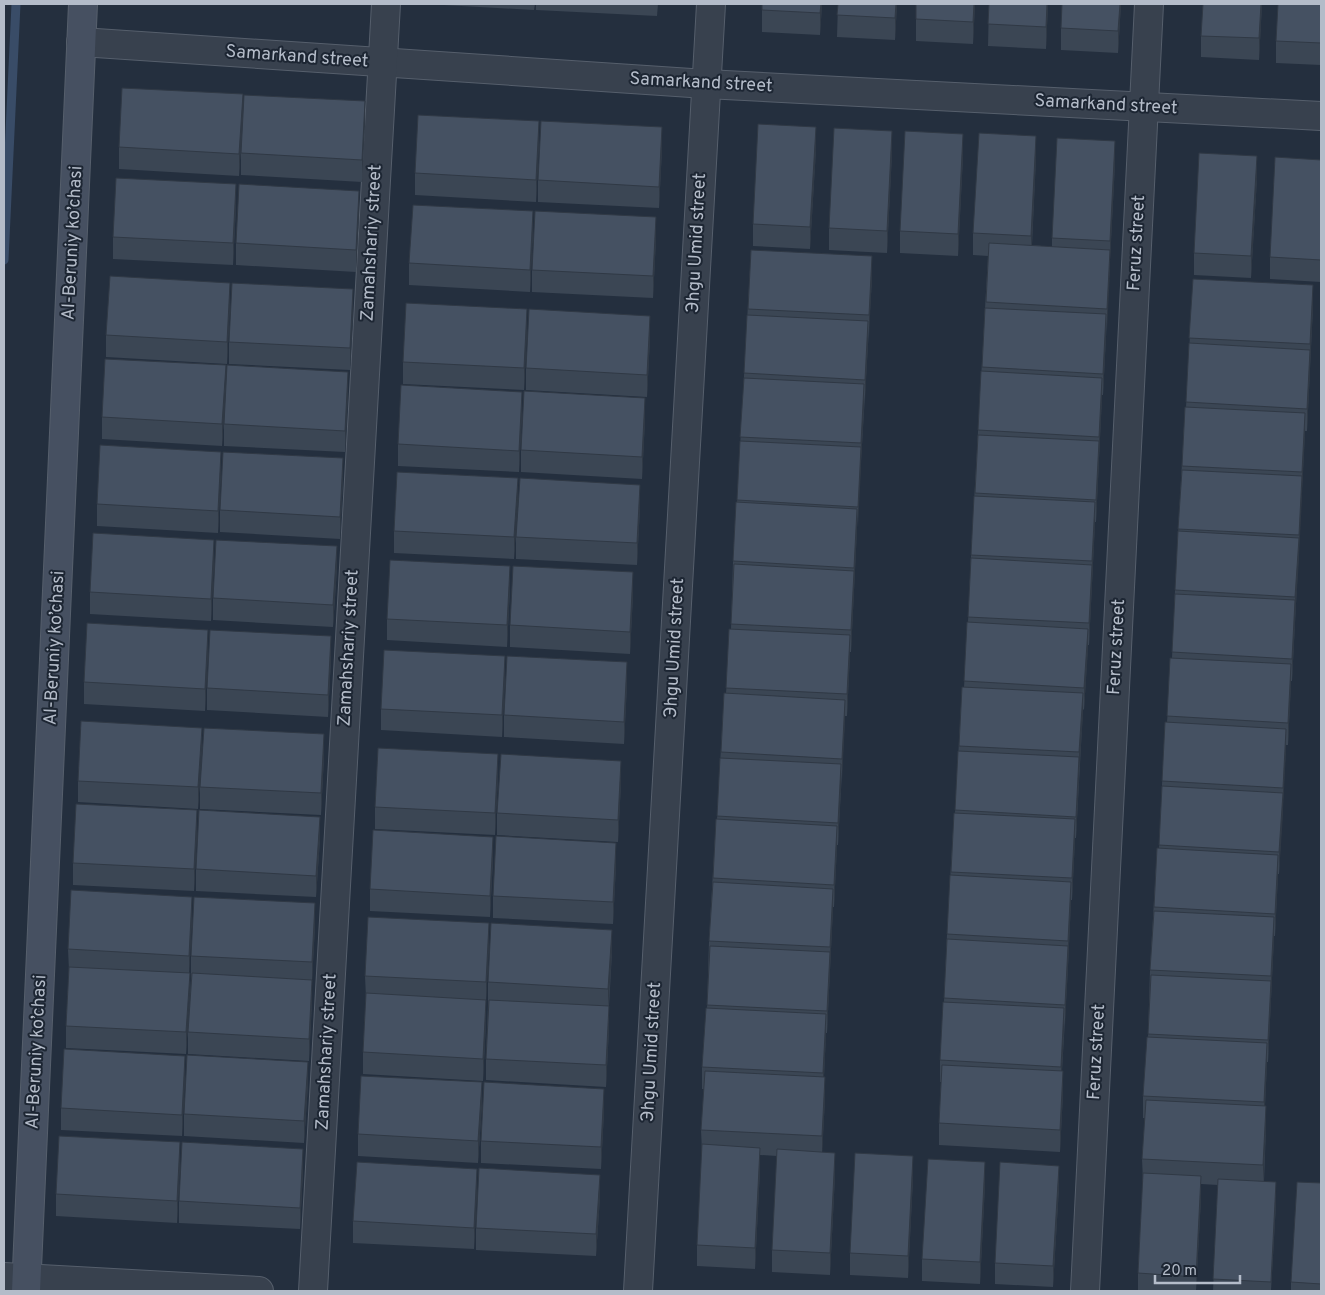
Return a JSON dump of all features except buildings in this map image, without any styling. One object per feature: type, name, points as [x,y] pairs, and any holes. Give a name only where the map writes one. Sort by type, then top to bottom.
[{"type":"main road","name":"Al-Beruniy ko’chasi","points":[[19,1282],[83,4]]},
{"type":"street","name":"Zamahshariy street","points":[[313,1291],[386,4]]},
{"type":"street","name":"Эhgu Umid street","points":[[638,1291],[711,4]]},
{"type":"street","name":"Feruz street","points":[[1085,1291],[1149,4]]},
{"type":"street","name":"Samarkand street","points":[[82,42],[706,84],[1321,116]]},
{"type":"street","points":[[19,1282],[259,1291]]},
{"type":"waterway","points":[[4,260],[16,4]]}]
